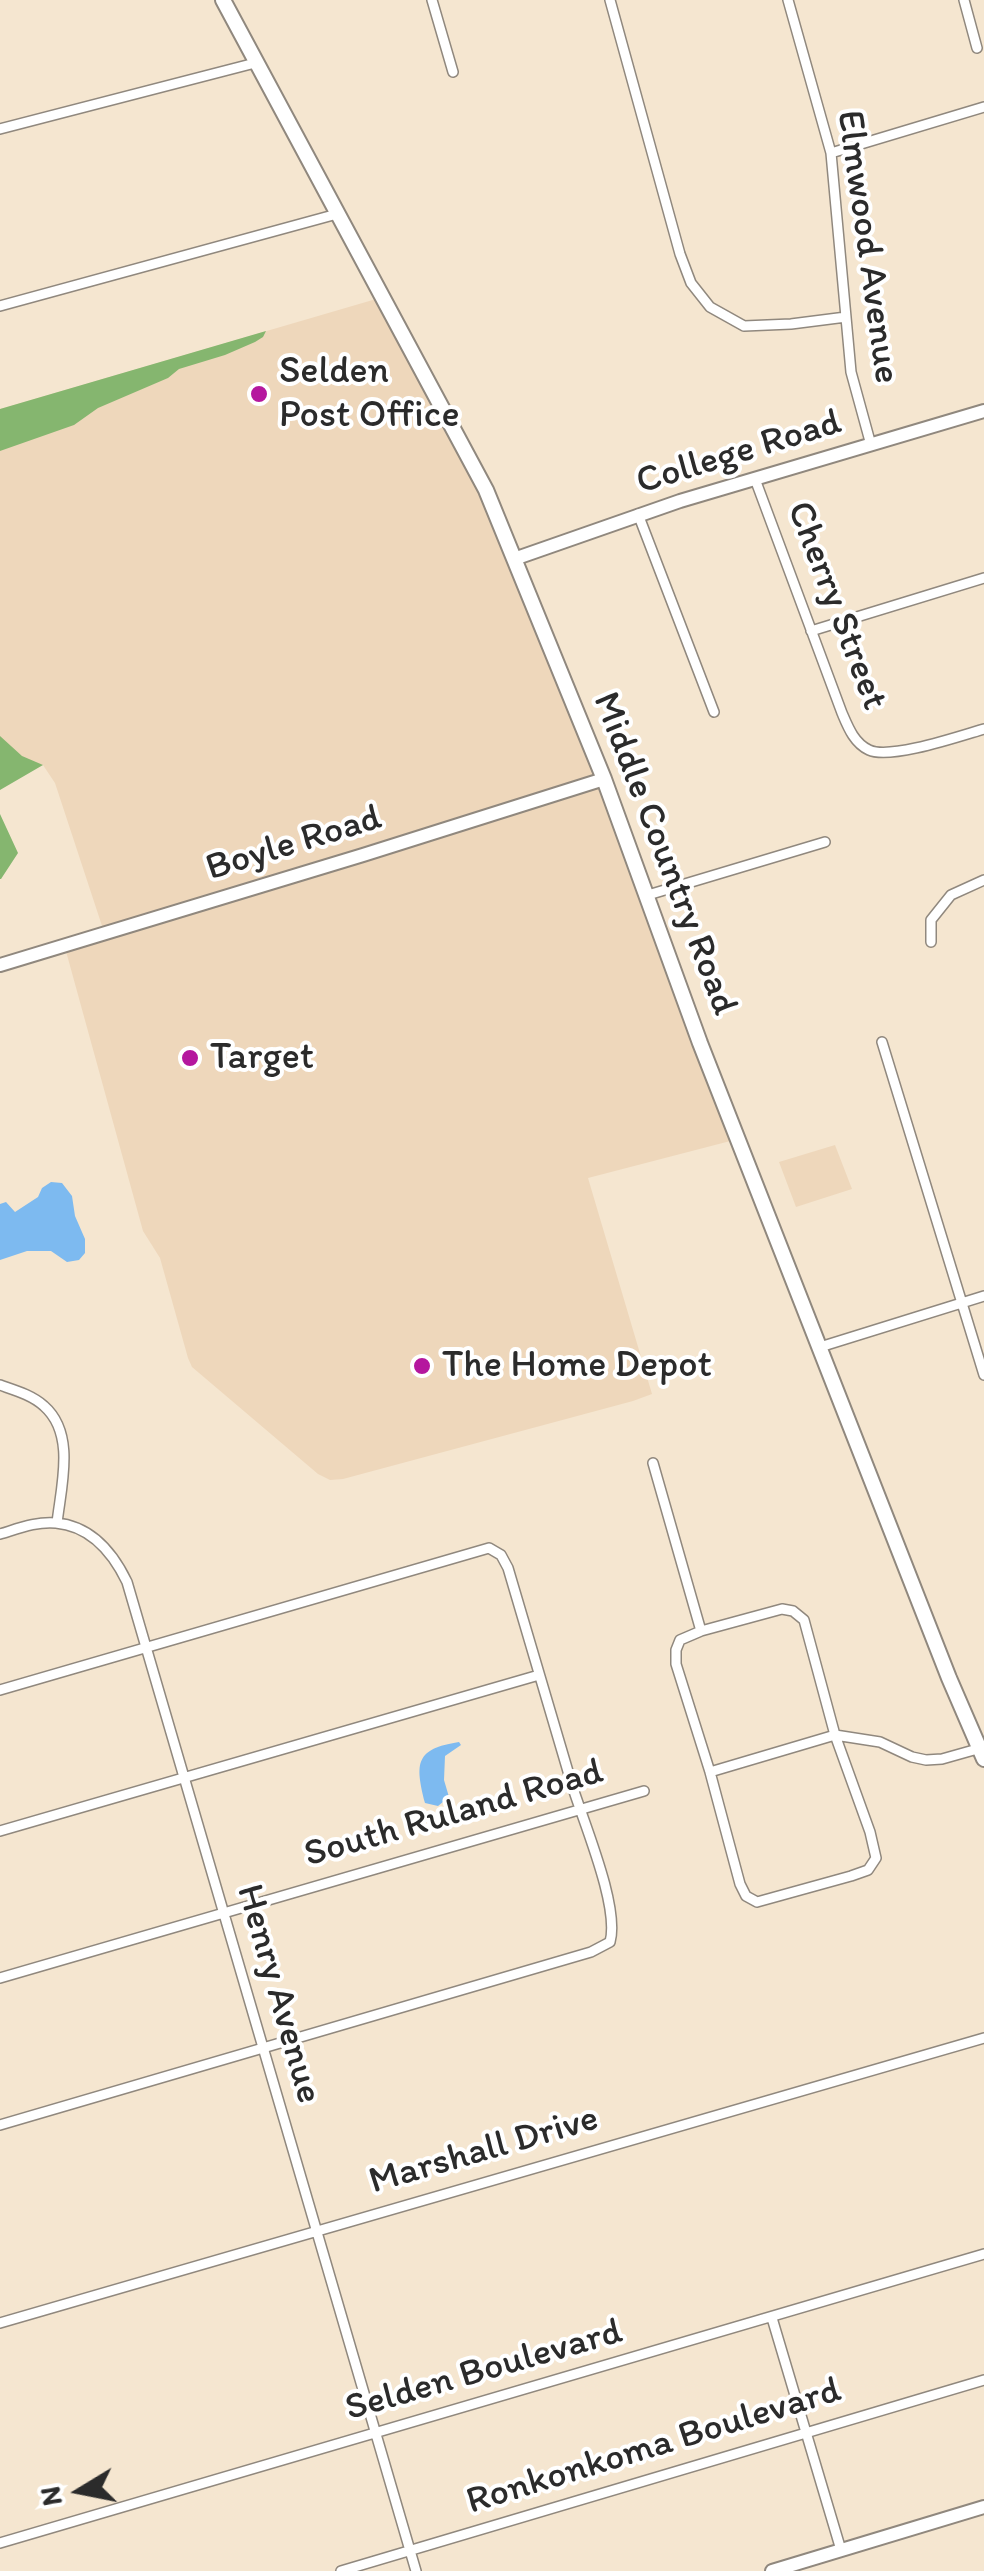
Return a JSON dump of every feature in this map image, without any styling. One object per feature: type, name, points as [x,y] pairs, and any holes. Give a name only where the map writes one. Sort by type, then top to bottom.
[{"type":"main road","name":"Middle Country Road","points":[[223,0],[486,490],[604,779],[700,1043],[949,1678],[983,1751]]},
{"type":"street","points":[[432,0],[452,72]]},
{"type":"street","points":[[610,0],[691,282],[710,307],[744,326],[846,317]]},
{"type":"street","name":"Elmwood Avenue","points":[[788,0],[831,153],[851,372],[871,445]]},
{"type":"street","points":[[964,0],[977,48]]},
{"type":"street","points":[[0,129],[255,62]]},
{"type":"street","points":[[831,153],[984,107]]},
{"type":"street","points":[[0,306],[337,214]]},
{"type":"street","name":"College Road","points":[[514,559],[638,514],[984,411]]},
{"type":"street","name":"Cherry Street","points":[[755,479],[856,740],[866,749],[882,754],[984,729]]},
{"type":"street","points":[[638,514],[714,712]]},
{"type":"street","points":[[812,631],[984,578]]},
{"type":"street","name":"Boyle Road","points":[[0,965],[604,779]]},
{"type":"street","points":[[648,895],[825,842]]},
{"type":"street","points":[[931,942],[931,920],[951,895],[984,880]]},
{"type":"street","points":[[882,1042],[984,1375]]},
{"type":"street","points":[[820,1346],[984,1296]]},
{"type":"street","points":[[0,1384],[44,1405],[61,1436],[64,1458],[58,1523],[0,1534]]},
{"type":"street","points":[[653,1462],[700,1630]]},
{"type":"street","name":"Henry Avenue","points":[[58,1523],[102,1544],[127,1582],[416,2571]]},
{"type":"street","points":[[0,1690],[490,1548],[508,1568],[605,1888],[612,1933],[610,1942],[591,1952],[0,2125]]},
{"type":"street","points":[[782,1610],[804,1620],[834,1735],[870,1832],[876,1858],[868,1870],[757,1902],[746,1896],[676,1664],[680,1640],[700,1630],[782,1610]]},
{"type":"street","points":[[0,1832],[539,1675]]},
{"type":"street","points":[[710,1772],[834,1735],[880,1742],[926,1760],[983,1751]]},
{"type":"street","name":"South Ruland Road","points":[[0,1978],[644,1790]]},
{"type":"street","name":"Marshall Drive","points":[[0,2323],[984,2038]]},
{"type":"street","name":"Selden Boulevard","points":[[0,2543],[984,2254]]},
{"type":"street","points":[[772,2318],[842,2550]]},
{"type":"street","name":"Ronkonkoma Boulevard","points":[[341,2571],[984,2380]]},
{"type":"street","points":[[772,2571],[984,2508]]},
{"type":"shaded area","points":[[383,297],[486,490],[738,1139],[588,1178],[652,1394],[330,1480],[192,1367],[160,1258],[143,1231],[64,944],[104,932],[55,783],[43,765],[0,778],[0,409]]},
{"type":"shaded area","points":[[835,1145],[852,1189],[796,1207],[779,1162]]},
{"type":"green space","points":[[266,331],[255,342],[179,369],[168,378],[98,408],[74,425],[0,451],[0,409]]},
{"type":"green space","points":[[0,736],[22,756],[43,765],[0,790]]},
{"type":"green space","points":[[0,814],[18,853],[1,879],[0,879]]},
{"type":"water","points":[[51,1182],[62,1183],[72,1196],[85,1239],[85,1253],[79,1260],[67,1262],[51,1251],[27,1251],[0,1260],[0,1204],[6,1202],[15,1212],[38,1197]]},
{"type":"water","points":[[459,1742],[461,1745],[445,1756],[444,1780],[449,1797],[438,1806],[425,1803],[420,1778],[422,1760],[434,1749]]},
{"type":"place","name":"Selden Post Office","points":[[259,394]]},
{"type":"place","name":"Target","points":[[190,1058]]},
{"type":"place","name":"The Home Depot","points":[[422,1366]]}]
